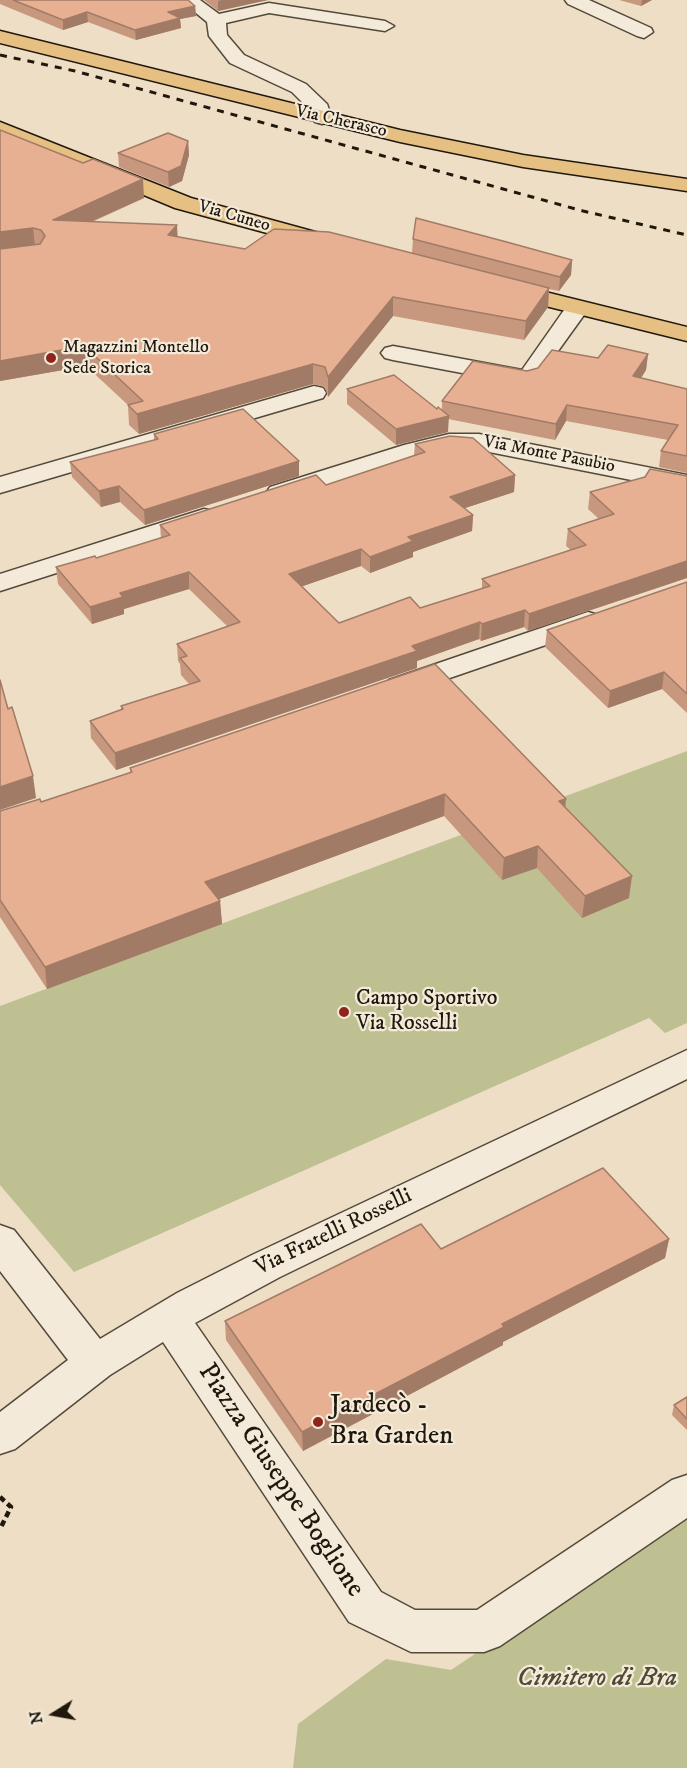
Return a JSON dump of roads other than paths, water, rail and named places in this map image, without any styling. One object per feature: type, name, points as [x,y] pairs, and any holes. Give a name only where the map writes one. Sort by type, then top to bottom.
[{"type":"main road","name":"Via Cherasco","points":[[0,37],[322,118],[523,161],[687,185]]},
{"type":"main road","name":"Via Cuneo","points":[[0,128],[183,203],[346,247]]},
{"type":"main road","points":[[485,284],[687,334]]},
{"type":"street","points":[[189,0],[216,20],[218,36],[229,52],[237,59],[299,88],[320,108],[322,118]]},
{"type":"street","points":[[574,0],[644,32]]},
{"type":"street","points":[[216,20],[269,8],[385,27]]},
{"type":"street","points":[[393,353],[526,378],[530,376],[577,308]]},
{"type":"street","points":[[0,484],[314,393]]},
{"type":"street","name":"Via Monte Pasubio","points":[[257,500],[413,450],[449,442],[479,441],[510,446],[687,483]]},
{"type":"street","points":[[0,583],[223,511]]},
{"type":"street","points":[[372,695],[620,610]]},
{"type":"street","name":"Via Fratelli Rosselli","points":[[0,1436],[95,1363],[169,1318],[266,1266],[687,1063]]},
{"type":"street","points":[[0,1241],[55,1315],[95,1363]]},
{"type":"street","name":"Piazza Giuseppe Boglione","points":[[169,1318],[365,1607],[411,1630],[484,1632],[687,1494]]},
{"type":"railway","points":[[0,55],[75,71],[583,211],[687,235]]},
{"type":"place","name":"Magazzini Montello Sede Storica","points":[[51,358]]},
{"type":"place","name":"Campo Sportivo Via Rosselli","points":[[344,1012]]},
{"type":"place","name":"Jardecò - Bra Garden","points":[[318,1422]]},
{"type":"park label","name":"Cimitero di Bra","points":[[597,1679]]}]
